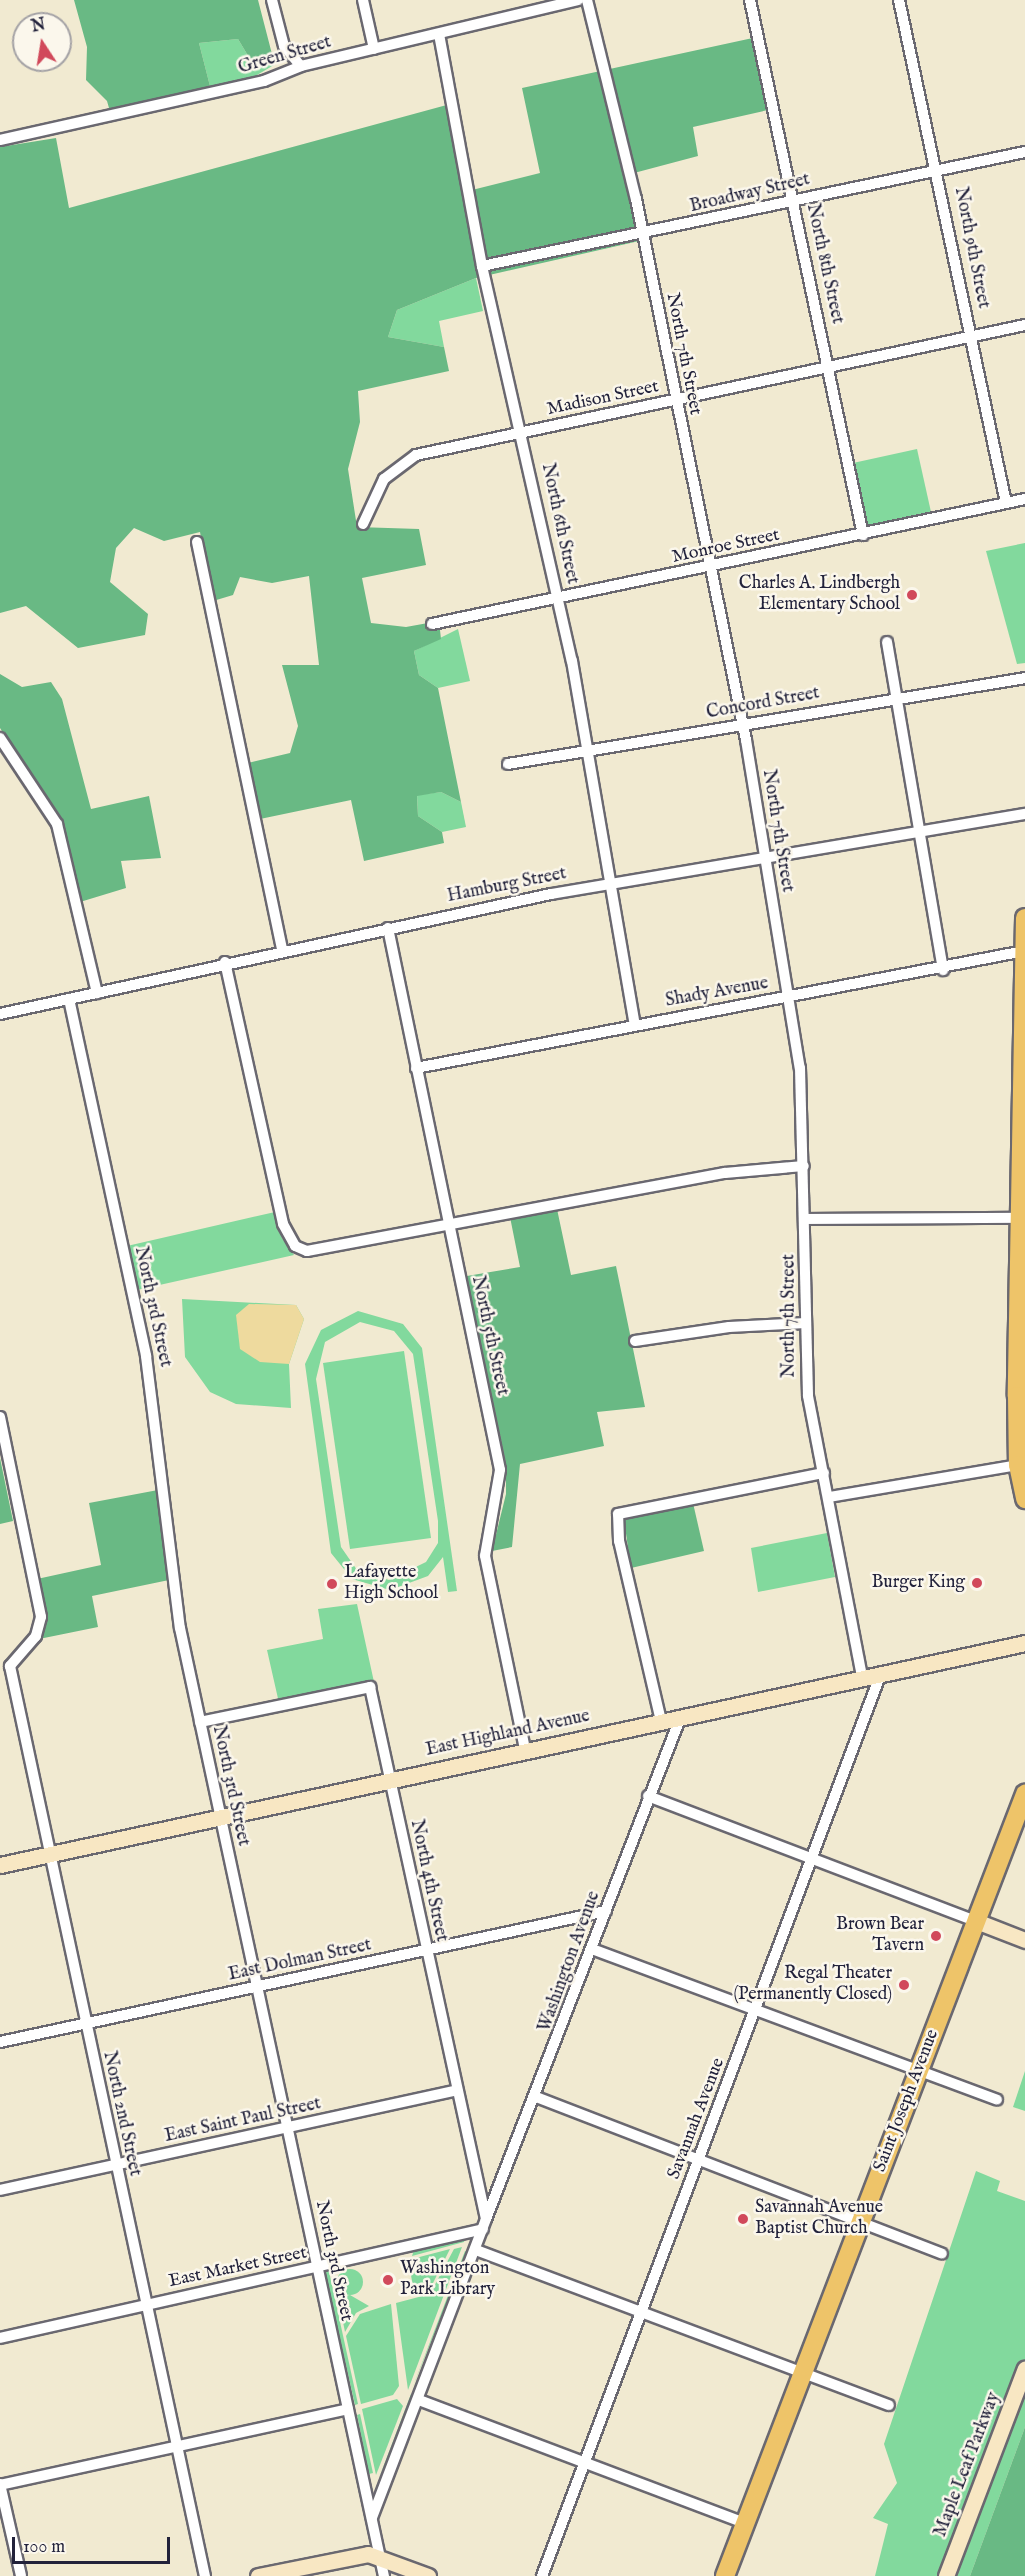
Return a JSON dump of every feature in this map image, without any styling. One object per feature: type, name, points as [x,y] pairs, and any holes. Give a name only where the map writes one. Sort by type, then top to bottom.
[{"type":"main road","points":[[1025,918],[1021,1395],[1018,1465],[1025,1499]]},
{"type":"main road","name":"Saint Joseph Avenue","points":[[725,2576],[805,2373],[861,2220],[1025,1794]]},
{"type":"street","points":[[272,0],[284,46],[292,62],[301,66]]},
{"type":"street","points":[[363,0],[374,49]]},
{"type":"street","name":"Green Street","points":[[0,140],[264,81],[301,66],[578,0]]},
{"type":"street","name":"North 7th Street","points":[[587,0],[643,235],[675,401],[743,724],[800,1068],[807,1219],[808,1396],[862,1677]]},
{"type":"street","name":"North 8th Street","points":[[750,0],[863,535]]},
{"type":"street","name":"North 9th Street","points":[[899,0],[938,169],[1006,503]]},
{"type":"street","name":"North 6th Street","points":[[439,34],[482,266],[522,433],[558,600],[588,752],[635,1024]]},
{"type":"street","name":"Broadway Street","points":[[482,266],[643,235],[794,200],[1025,152]]},
{"type":"street","name":"Madison Street","points":[[363,524],[384,479],[399,463],[522,433],[1025,325]]},
{"type":"street","name":"Monroe Street","points":[[432,624],[558,600],[1025,499]]},
{"type":"street","points":[[197,542],[282,950]]},
{"type":"street","points":[[887,642],[942,970]]},
{"type":"street","name":"Concord Street","points":[[508,764],[1025,678]]},
{"type":"street","points":[[0,738],[57,824],[97,993]]},
{"type":"street","name":"Hamburg Street","points":[[0,1014],[388,927],[611,884],[1025,814]]},
{"type":"street","name":"North 5th Street","points":[[388,927],[500,1470],[485,1556],[525,1750]]},
{"type":"street","name":"Shady Avenue","points":[[416,1068],[635,1024],[942,970],[1024,951]]},
{"type":"street","points":[[225,962],[288,1238],[307,1251],[725,1173],[804,1166]]},
{"type":"street","name":"North 3rd Street","points":[[69,999],[146,1356],[180,1628],[384,2576]]},
{"type":"street","points":[[807,1219],[1022,1218]]},
{"type":"street","points":[[635,1341],[729,1327],[806,1323]]},
{"type":"street","name":"North 2nd Street","points":[[0,1417],[41,1617],[36,1636],[11,1659],[47,1855],[205,2576]]},
{"type":"street","points":[[829,1497],[1018,1465]]},
{"type":"street","points":[[661,1721],[619,1541],[618,1514],[824,1473]]},
{"type":"street","name":"East Highland Avenue","points":[[0,1865],[1025,1642]]},
{"type":"street","name":"Savannah Avenue","points":[[542,2576],[583,2461],[643,2310],[813,1861],[881,1673]]},
{"type":"street","name":"North 4th Street","points":[[200,1722],[370,1687],[485,2224]]},
{"type":"street","name":"Washington Avenue","points":[[485,2224],[536,2097],[648,1796],[681,1716]]},
{"type":"street","points":[[648,1796],[813,1861],[1025,1940]]},
{"type":"street","name":"East Dolman Street","points":[[0,2042],[606,1911]]},
{"type":"street","points":[[592,1949],[997,2100]]},
{"type":"street","name":"East Saint Paul Street","points":[[0,2190],[457,2090]]},
{"type":"street","points":[[536,2097],[861,2220],[942,2254]]},
{"type":"street","points":[[372,2518],[485,2224]]},
{"type":"street","name":"East Market Street","points":[[0,2338],[318,2268],[485,2224]]},
{"type":"street","points":[[476,2250],[643,2310],[889,2405]]},
{"type":"street","name":"Maple Leaf Parkway","points":[[946,2576],[1025,2368]]},
{"type":"street","points":[[419,2400],[745,2523]]},
{"type":"street","points":[[21,2576],[0,2484],[348,2409]]},
{"type":"street","points":[[258,2576],[368,2554],[428,2576]]},
{"type":"green space","points":[[74,0],[258,0],[273,58],[256,69],[238,39],[199,43],[211,90],[111,115],[107,101],[86,80],[87,47]]},
{"type":"green space","points":[[762,36],[777,100],[768,110],[693,127],[698,156],[634,173],[648,239],[476,278],[397,310],[388,337],[444,347],[449,371],[358,391],[360,422],[348,469],[357,527],[419,529],[426,565],[362,578],[371,623],[406,627],[439,621],[441,639],[414,651],[419,675],[438,688],[461,802],[441,792],[417,796],[418,816],[442,832],[444,843],[364,861],[351,800],[260,819],[248,763],[290,753],[298,726],[282,665],[319,665],[309,576],[272,583],[240,577],[233,595],[213,601],[200,532],[164,541],[134,528],[116,548],[110,582],[148,614],[145,635],[78,648],[26,606],[0,613],[0,147],[56,138],[69,208],[454,103],[472,190],[540,173],[522,88]]},
{"type":"green space","points":[[238,39],[256,69],[273,58],[274,65],[252,78],[211,90],[199,43]]},
{"type":"green space","points":[[476,278],[483,311],[439,321],[444,347],[388,337],[397,310]]},
{"type":"green space","points":[[917,449],[931,512],[868,525],[853,463]]},
{"type":"green space","points":[[1025,543],[1025,663],[1017,664],[986,551]]},
{"type":"green space","points":[[458,629],[470,681],[438,688],[419,675],[414,651]]},
{"type":"green space","points":[[0,674],[22,687],[51,682],[62,699],[91,809],[149,796],[161,858],[121,861],[126,888],[80,902],[47,803],[0,728]]},
{"type":"green space","points":[[441,792],[461,802],[466,827],[442,832],[418,816],[417,795]]},
{"type":"green space","points":[[557,1209],[571,1275],[616,1266],[645,1407],[597,1412],[604,1446],[520,1464],[512,1547],[492,1551],[506,1494],[506,1464],[467,1276],[520,1267],[510,1217]]},
{"type":"green space","points":[[275,1212],[282,1238],[294,1255],[137,1290],[127,1246]]},
{"type":"green space","points":[[182,1299],[296,1305],[304,1319],[289,1364],[291,1408],[236,1404],[210,1392],[185,1357]]},
{"type":"green space","points":[[358,1311],[403,1324],[422,1348],[457,1591],[448,1592],[443,1557],[428,1576],[390,1590],[352,1579],[331,1553],[305,1364],[321,1330]],"holes":[[[360,1322],[394,1331],[413,1354],[438,1521],[438,1543],[426,1562],[389,1580],[357,1570],[341,1547],[316,1379],[325,1342]]]},
{"type":"green space","points":[[404,1351],[431,1538],[350,1549],[323,1363]]},
{"type":"green space","points":[[0,1458],[13,1521],[0,1524]]},
{"type":"green space","points":[[158,1490],[169,1580],[92,1596],[98,1627],[39,1639],[45,1619],[37,1579],[101,1565],[89,1503]]},
{"type":"green space","points":[[693,1503],[704,1551],[631,1568],[624,1520]]},
{"type":"green space","points":[[827,1533],[835,1577],[758,1592],[751,1548]]},
{"type":"green space","points":[[357,1604],[374,1682],[279,1703],[267,1650],[323,1639],[318,1609]]},
{"type":"green space","points":[[1025,2071],[1025,2111],[1013,2107]]},
{"type":"green space","points":[[976,2171],[1000,2181],[997,2191],[1025,2201],[1025,2427],[970,2576],[875,2576],[888,2524],[873,2518],[897,2483],[884,2444]]},
{"type":"green space","points":[[466,2237],[464,2242],[412,2256],[415,2247]]},
{"type":"green space","points":[[462,2247],[408,2390],[396,2303],[430,2294],[454,2249]]},
{"type":"green space","points":[[450,2249],[430,2289],[415,2296],[408,2260]]},
{"type":"green space","points":[[465,2251],[467,2252],[412,2389]]},
{"type":"green space","points":[[328,2267],[358,2404],[355,2405],[325,2272]]},
{"type":"green space","points":[[350,2269],[359,2273],[363,2282],[359,2291],[350,2295],[341,2291],[337,2282],[341,2273]]},
{"type":"green space","points":[[350,2295],[369,2306],[356,2313],[345,2332],[338,2297]]},
{"type":"green space","points":[[391,2304],[399,2386],[393,2395],[361,2404],[346,2336],[360,2314]]},
{"type":"green space","points":[[411,2394],[414,2395],[379,2478]]},
{"type":"green space","points":[[397,2399],[403,2406],[376,2475],[362,2409]]},
{"type":"green space","points":[[360,2414],[373,2473],[369,2474],[357,2415]]},
{"type":"green space","points":[[1025,2427],[1025,2576],[970,2576]]},
{"type":"sand","points":[[249,1304],[296,1305],[304,1319],[289,1364],[260,1362],[240,1349],[236,1315]]},
{"type":"place","name":"Charles A. Lindbergh Elementary School","points":[[912,595]]},
{"type":"place","name":"Burger King","points":[[977,1583]]},
{"type":"place","name":"Lafayette High School","points":[[332,1584]]},
{"type":"place","name":"Brown Bear Tavern","points":[[936,1936]]},
{"type":"place","name":"Regal Theater (Permanently Closed)","points":[[904,1985]]},
{"type":"place","name":"Savannah Avenue Baptist Church","points":[[743,2219]]},
{"type":"place","name":"Washington Park Library","points":[[388,2280]]}]
